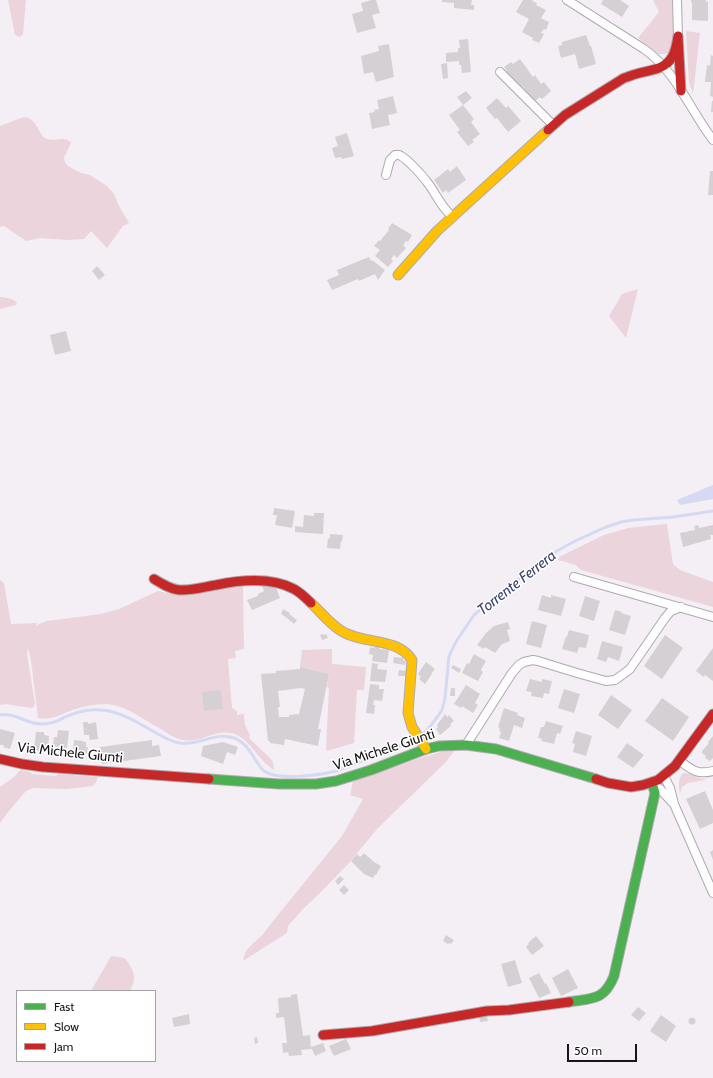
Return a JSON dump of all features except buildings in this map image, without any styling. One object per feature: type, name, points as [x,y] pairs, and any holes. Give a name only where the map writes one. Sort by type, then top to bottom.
[{"type":"street","points":[[567,0],[647,51],[664,67],[713,140]]},
{"type":"street","points":[[677,0],[681,91]]},
{"type":"street","points":[[398,275],[437,231],[565,115],[630,75],[654,71],[664,67],[673,57],[677,48],[678,36]]},
{"type":"street","points":[[500,72],[553,125]]},
{"type":"street","points":[[386,175],[390,160],[395,155],[400,156],[416,169],[428,182],[443,207],[453,216]]},
{"type":"street","points":[[574,577],[713,617]]},
{"type":"street","points":[[154,580],[172,589],[181,590],[215,584],[247,581],[285,585],[305,596],[332,624],[344,632],[354,637],[395,646],[404,651],[412,660],[408,713],[412,727],[421,742]]},
{"type":"street","points":[[466,745],[512,673],[519,665],[528,661],[538,661],[606,681],[615,680],[630,669],[671,611],[680,607]]},
{"type":"street","name":"Via Michele Giunti","points":[[0,759],[43,767],[299,785],[336,781],[350,777],[421,742],[496,749],[616,785],[631,786],[652,783],[664,776],[680,761],[713,714]]},
{"type":"street","points":[[680,761],[697,772],[702,773],[713,771]]},
{"type":"street","points":[[664,776],[670,788],[674,804],[713,893]]},
{"type":"street","points":[[652,783],[660,788],[674,804]]},
{"type":"street","points":[[323,1035],[372,1031],[487,1011],[509,1010],[594,998],[603,994],[610,986],[614,976],[655,793],[652,783]]},
{"type":"shaded area","points":[[8,0],[26,0],[23,34],[20,37],[15,35]]},
{"type":"shaded area","points":[[653,0],[672,0],[674,38],[669,53],[659,54],[638,38],[659,12]]},
{"type":"shaded area","points":[[686,31],[700,33],[693,94],[689,82]]},
{"type":"shaded area","points":[[26,117],[34,122],[42,135],[47,139],[66,139],[69,141],[71,143],[64,158],[68,166],[81,173],[90,175],[107,186],[114,194],[129,223],[123,226],[107,248],[91,231],[84,239],[68,240],[40,238],[26,241],[4,226],[0,227],[0,126]]},
{"type":"shaded area","points":[[638,289],[626,338],[609,316],[622,294]]},
{"type":"shaded area","points":[[0,297],[11,299],[17,303],[16,305],[0,309]]},
{"type":"shaded area","points":[[667,524],[673,564],[680,570],[713,582],[713,607],[581,570],[576,565],[558,560],[559,557],[604,535],[628,528]]},
{"type":"shaded area","points":[[0,580],[4,583],[11,624],[37,623],[36,626],[47,621],[101,614],[119,609],[158,591],[172,594],[243,585],[244,649],[235,651],[236,658],[228,659],[232,708],[237,711],[237,715],[244,714],[245,725],[250,735],[249,738],[271,759],[274,770],[264,762],[243,739],[232,733],[218,733],[190,741],[183,740],[171,736],[128,710],[113,705],[92,705],[51,718],[38,718],[31,660],[28,648],[27,654],[35,703],[34,707],[31,708],[6,704],[0,705]]},
{"type":"shaded area","points":[[332,649],[332,664],[366,667],[364,690],[357,690],[354,743],[327,751],[329,688],[327,687],[329,674],[300,667],[302,650]]},
{"type":"shaded area","points":[[455,750],[446,762],[378,828],[348,864],[303,909],[288,926],[287,933],[243,961],[248,948],[263,934],[342,836],[363,799],[350,795],[353,781],[420,758]]},
{"type":"shaded area","points":[[20,770],[30,772],[32,774],[98,777],[93,786],[67,789],[33,788],[26,791],[0,823],[0,787],[14,777]]},
{"type":"shaded area","points":[[683,773],[705,780],[688,783],[682,787],[680,794],[679,780]]},
{"type":"shaded area","points":[[111,956],[125,958],[134,974],[134,982],[130,990],[92,990]]},
{"type":"water","points":[[713,485],[713,499],[680,505],[677,500]]},
{"type":"waterway","name":"Torrente Ferrera","points":[[420,736],[429,728],[442,710],[445,698],[449,656],[457,640],[474,615],[504,590],[557,551],[606,527],[633,520],[673,517],[713,511]]},
{"type":"waterway","name":"Torrente Ferrera","points":[[0,715],[10,715],[31,722],[45,724],[52,723],[82,711],[110,711],[124,716],[171,741],[187,743],[221,736],[234,738],[243,743],[262,769],[268,773],[286,776],[308,776],[336,771],[416,739]]},
{"type":"traffic: fast","points":[[209,779],[279,784],[316,784],[336,781],[371,770],[426,749],[439,746],[466,745],[496,749],[596,779]]},
{"type":"traffic: fast","points":[[569,1002],[596,997],[606,990],[614,976],[655,793],[652,783]]},
{"type":"traffic: slow","points":[[398,275],[437,231],[548,130]]},
{"type":"traffic: slow","points":[[311,603],[331,624],[345,633],[363,639],[382,642],[399,648],[412,660],[408,713],[412,727],[426,749]]},
{"type":"traffic: jam","points":[[548,130],[565,115],[624,78],[665,65],[672,57],[678,36],[681,91]]},
{"type":"traffic: jam","points":[[154,579],[169,587],[184,590],[198,589],[225,583],[266,581],[285,585],[294,589],[311,603]]},
{"type":"traffic: jam","points":[[596,779],[608,783],[631,787],[658,780],[675,766],[713,714]]},
{"type":"traffic: jam","points":[[0,759],[43,767],[209,779]]},
{"type":"traffic: jam","points":[[323,1035],[372,1031],[487,1011],[509,1010],[569,1002]]}]
